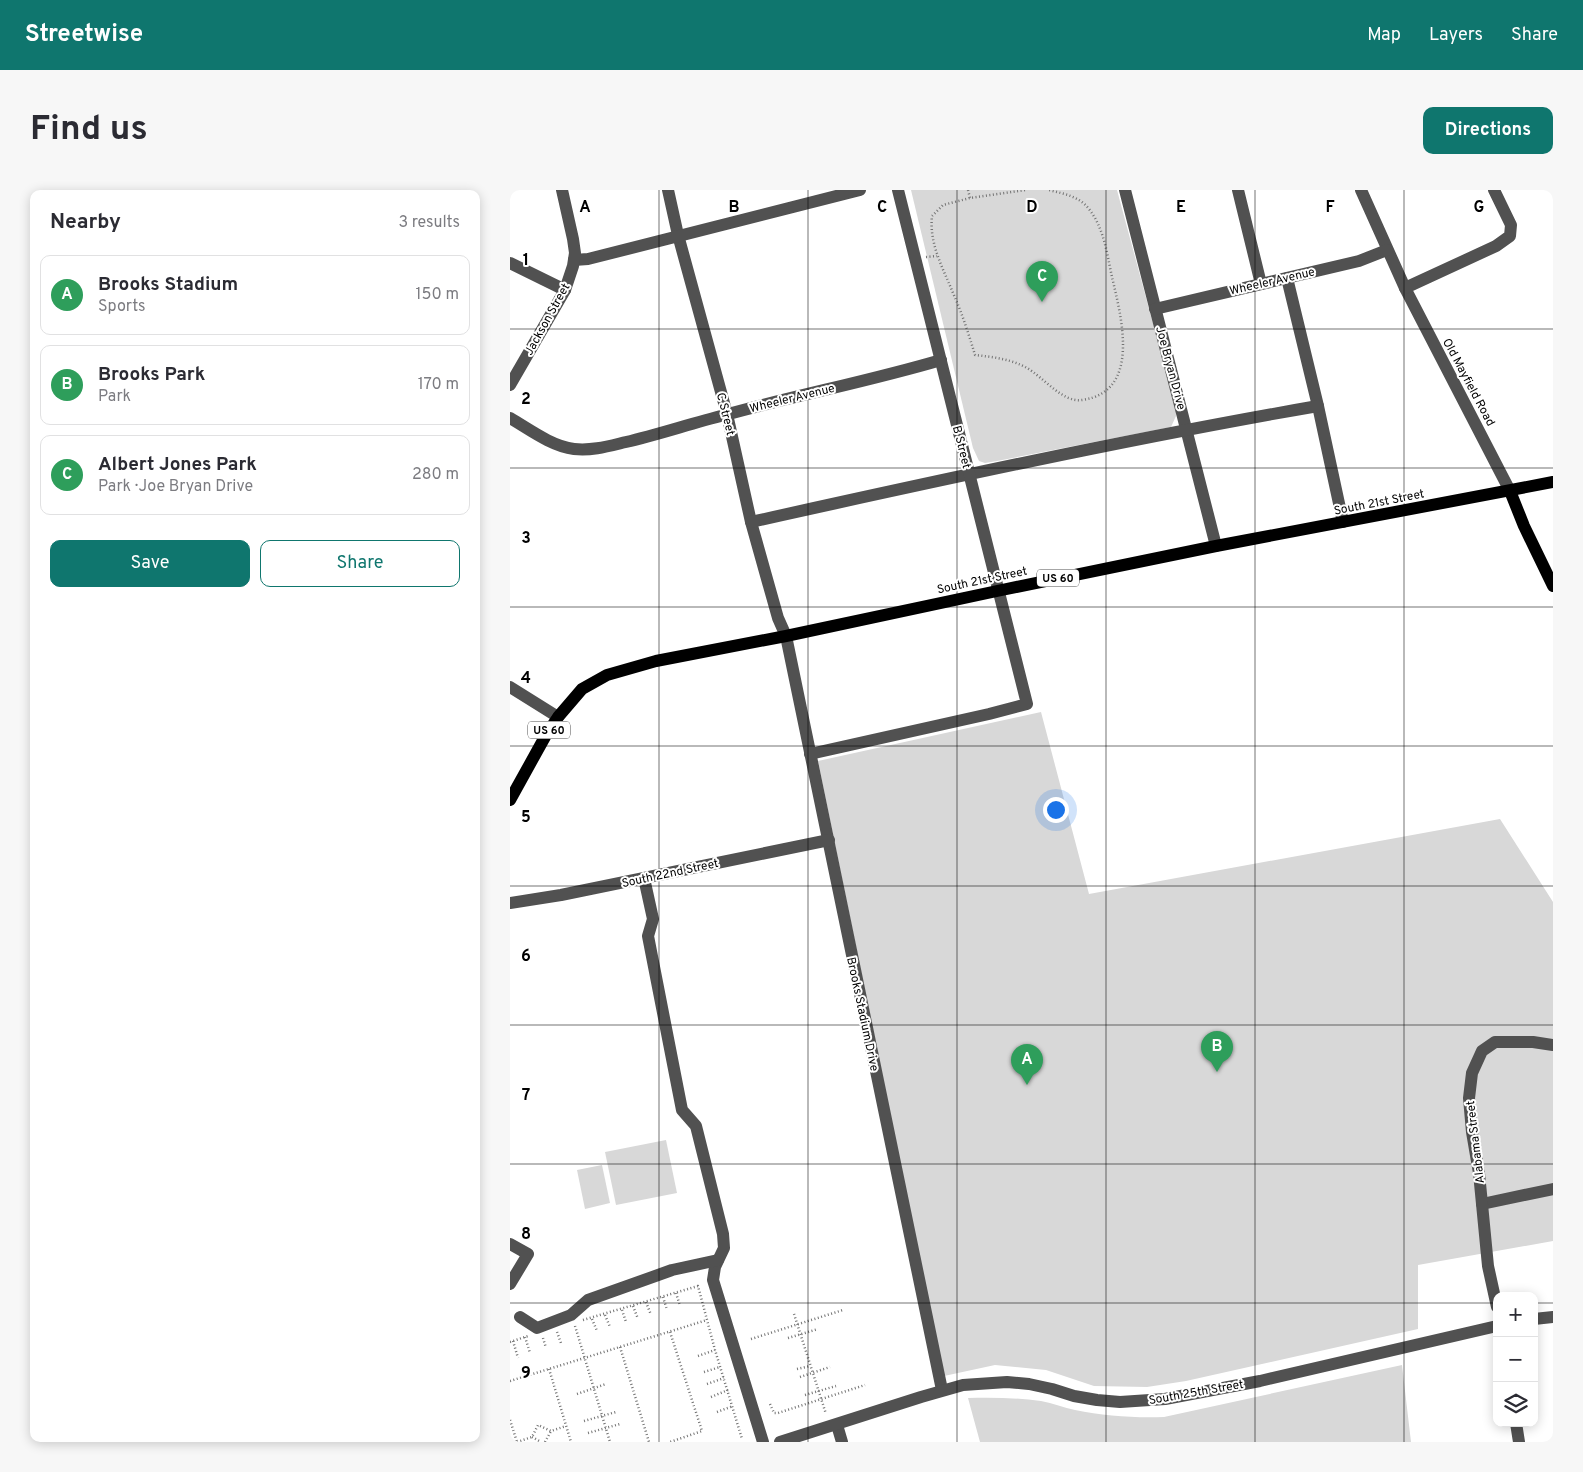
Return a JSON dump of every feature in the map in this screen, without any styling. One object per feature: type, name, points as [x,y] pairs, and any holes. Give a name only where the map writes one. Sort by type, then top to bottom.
[{"type":"main road","name":"US 60","points":[[1510,490],[1553,482]]},
{"type":"main road","name":"South 21st Street","points":[[558,717],[582,689],[607,674],[656,661],[786,636],[998,590],[1216,546],[1510,490]]},
{"type":"main road","name":"Old Mayfield Road","points":[[1510,490],[1524,526],[1553,586]]},
{"type":"main road","name":"US 60","points":[[510,800],[558,717]]},
{"type":"street","name":"Jackson Street","points":[[510,385],[565,290],[573,266],[573,239],[562,190]]},
{"type":"street","name":"C Street","points":[[668,190],[678,235],[726,414],[751,522],[778,618],[786,636]]},
{"type":"street","points":[[574,260],[588,259],[860,190]]},
{"type":"street","name":"B Street","points":[[810,754],[1027,704],[898,190]]},
{"type":"street","name":"Joe Bryan Drive","points":[[1125,190],[1216,546]]},
{"type":"street","points":[[1238,190],[1262,284]]},
{"type":"street","name":"Old Mayfield Road","points":[[1361,190],[1405,288],[1510,490]]},
{"type":"street","points":[[1405,288],[1496,246],[1510,236],[1510,226],[1494,190]]},
{"type":"street","name":"Wheeler Avenue","points":[[1155,309],[1359,261],[1387,250]]},
{"type":"street","points":[[510,263],[565,290]]},
{"type":"street","points":[[1287,278],[1318,406],[1343,522]]},
{"type":"street","name":"Wheeler Avenue","points":[[510,418],[558,444],[573,449],[603,448],[726,414],[894,374],[941,360]]},
{"type":"street","points":[[751,522],[969,473],[1187,429],[1318,406]]},
{"type":"street","name":"Brooks Stadium Drive","points":[[786,636],[942,1390]]},
{"type":"street","points":[[510,687],[558,717]]},
{"type":"street","name":"South 22nd Street","points":[[510,903],[829,840]]},
{"type":"street","points":[[644,878],[653,920],[648,936],[682,1110],[696,1126],[723,1234],[724,1248],[718,1260],[713,1280],[763,1442]]},
{"type":"street","name":"Alabama Street","points":[[1494,1292],[1488,1266],[1469,1098],[1472,1073],[1482,1051],[1495,1042],[1533,1042],[1553,1045]]},
{"type":"street","points":[[1482,1204],[1553,1189]]},
{"type":"street","points":[[510,1244],[528,1254],[510,1284]]},
{"type":"street","points":[[520,1317],[537,1328],[571,1316],[588,1300],[672,1270],[718,1260]]},
{"type":"street","points":[[1538,1319],[1553,1317]]},
{"type":"street","name":"South 25th Street","points":[[780,1442],[942,1390],[984,1382],[1029,1384],[1097,1400],[1120,1402],[1165,1399],[1260,1380],[1493,1327]]},
{"type":"street","points":[[837,1424],[842,1442]]},
{"type":"street","points":[[1517,1427],[1519,1442]]},
{"type":"path","points":[[968,190],[970,198]]},
{"type":"path","points":[[1025,190],[970,198],[944,205],[932,216],[931,229],[937,256],[954,294],[976,355],[1005,359],[1027,368],[1066,397],[1080,401],[1094,397],[1108,389],[1116,378],[1122,362],[1123,328],[1105,241],[1098,223],[1089,208],[1077,198],[1049,190]]},
{"type":"path","points":[[582,1320],[592,1319],[698,1286],[742,1439]]},
{"type":"path","points":[[676,1293],[680,1306]]},
{"type":"path","points":[[663,1297],[667,1310]]},
{"type":"path","points":[[646,1302],[651,1315]]},
{"type":"path","points":[[633,1306],[638,1319]]},
{"type":"path","points":[[622,1310],[626,1322]]},
{"type":"path","points":[[751,1339],[843,1310]]},
{"type":"path","points":[[794,1314],[826,1414]]},
{"type":"path","points":[[605,1315],[610,1327]]},
{"type":"path","points":[[592,1319],[596,1331]]},
{"type":"path","points":[[510,1381],[707,1320]]},
{"type":"path","points":[[574,1322],[610,1442]]},
{"type":"path","points":[[556,1328],[561,1343]]},
{"type":"path","points":[[788,1338],[818,1330]]},
{"type":"path","points":[[541,1332],[546,1348]]},
{"type":"path","points":[[670,1332],[702,1432],[670,1442]]},
{"type":"path","points":[[518,1358],[511,1342],[533,1335]]},
{"type":"path","points":[[525,1337],[530,1353]]},
{"type":"path","points":[[620,1347],[649,1442]]},
{"type":"path","points":[[698,1356],[715,1350]]},
{"type":"path","points":[[797,1369],[810,1366]]},
{"type":"path","points":[[704,1372],[720,1367]]},
{"type":"path","points":[[800,1377],[830,1367]]},
{"type":"path","points":[[549,1369],[572,1442]]},
{"type":"path","points":[[708,1384],[724,1378]]},
{"type":"path","points":[[577,1394],[606,1384]]},
{"type":"path","points":[[770,1404],[774,1413],[778,1414],[865,1385]]},
{"type":"path","points":[[805,1395],[836,1386]]},
{"type":"path","points":[[711,1397],[728,1390]]},
{"type":"path","points":[[717,1412],[733,1406]]},
{"type":"path","points":[[584,1421],[616,1412]]},
{"type":"path","points":[[510,1420],[517,1442],[532,1437],[543,1442],[550,1431],[566,1426]]},
{"type":"path","points":[[588,1433],[620,1424]]},
{"type":"path","points":[[532,1437],[538,1425],[550,1431]]},
{"type":"shaded area","points":[[911,190],[1117,190],[1176,409],[1176,416],[1171,427],[997,461],[985,463],[979,461],[973,448]]},
{"type":"shaded area","points":[[1041,712],[1089,894],[1500,819],[1553,902],[1553,1241],[1418,1265],[1418,1329],[1186,1381],[1147,1387],[1094,1386],[1046,1370],[995,1365],[944,1376],[818,761]]},
{"type":"shaded area","points":[[666,1140],[677,1193],[616,1205],[605,1152]]},
{"type":"shaded area","points":[[602,1165],[610,1203],[585,1209],[577,1170]]},
{"type":"shaded area","points":[[1402,1365],[1411,1442],[980,1442],[968,1398],[1014,1398],[1045,1402],[1097,1414],[1130,1417],[1164,1417]]},
{"type":"place","name":"Albert Jones Park","points":[[1042,302]]},
{"type":"place","name":"Brooks Park","points":[[1217,1072]]},
{"type":"place","name":"Brooks Stadium","points":[[1027,1085]]}]
